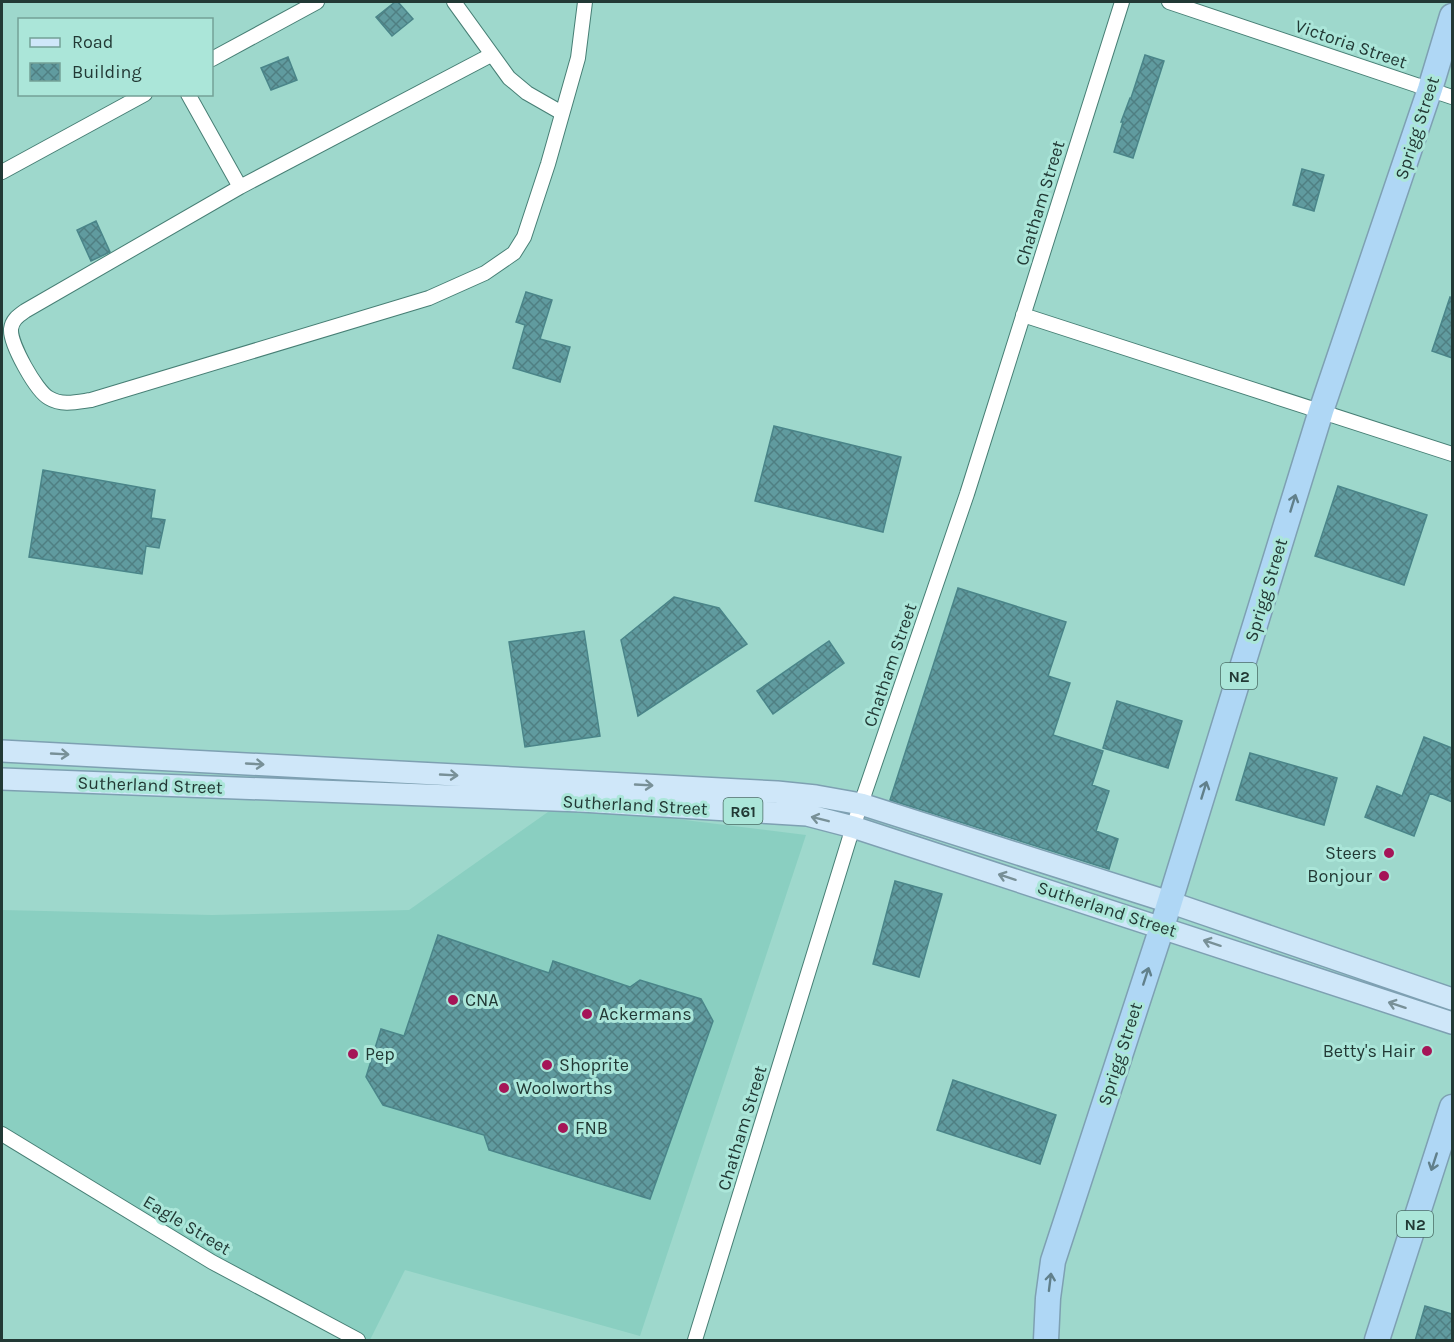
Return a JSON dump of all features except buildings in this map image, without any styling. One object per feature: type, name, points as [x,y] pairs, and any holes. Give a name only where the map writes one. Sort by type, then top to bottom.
[{"type":"highway","name":"Sprigg Street","points":[[1047,1341],[1048,1298],[1053,1261],[1162,927],[1321,411],[1441,93],[1452,16]]},
{"type":"highway","name":"N2","points":[[1377,1341],[1452,1107]]},
{"type":"main road","name":"Sutherland Street","points":[[2,751],[777,792],[816,796],[861,804],[1169,902],[1452,999]]},
{"type":"main road","name":"Sutherland Street","points":[[2,779],[592,801],[807,815],[853,827],[1452,1023]]},
{"type":"street","points":[[213,58],[317,2]]},
{"type":"street","points":[[454,2],[509,78],[527,93],[562,113]]},
{"type":"street","points":[[491,55],[240,187],[47,297],[14,319],[11,329],[12,339],[36,388],[50,399],[64,403],[91,400],[429,298],[485,273],[514,253],[524,237],[548,164],[578,58],[585,2]]},
{"type":"street","name":"Chatham Street","points":[[695,1341],[853,827],[964,504],[1122,2]]},
{"type":"street","name":"Victoria Street","points":[[1169,2],[1441,93]]},
{"type":"street","points":[[2,172],[141,96]]},
{"type":"street","points":[[189,96],[240,187]]},
{"type":"street","points":[[1023,315],[1452,454]]},
{"type":"street","name":"Eagle Street","points":[[2,1134],[212,1262],[358,1341]]},
{"type":"shaded area","points":[[555,807],[619,812],[806,835],[640,1336],[405,1270],[370,1340],[357,1340],[2,1128],[2,910],[212,915],[409,910]]},
{"type":"place","name":"Steers","points":[[1389,853]]},
{"type":"place","name":"Bonjour","points":[[1384,876]]},
{"type":"place","name":"CNA","points":[[453,1000]]},
{"type":"place","name":"Ackermans","points":[[587,1014]]},
{"type":"place","name":"Betty's Hair","points":[[1427,1051]]},
{"type":"place","name":"Pep","points":[[353,1054]]},
{"type":"place","name":"Shoprite","points":[[547,1065]]},
{"type":"place","name":"Woolworths","points":[[504,1088]]},
{"type":"place","name":"FNB","points":[[563,1128]]}]
